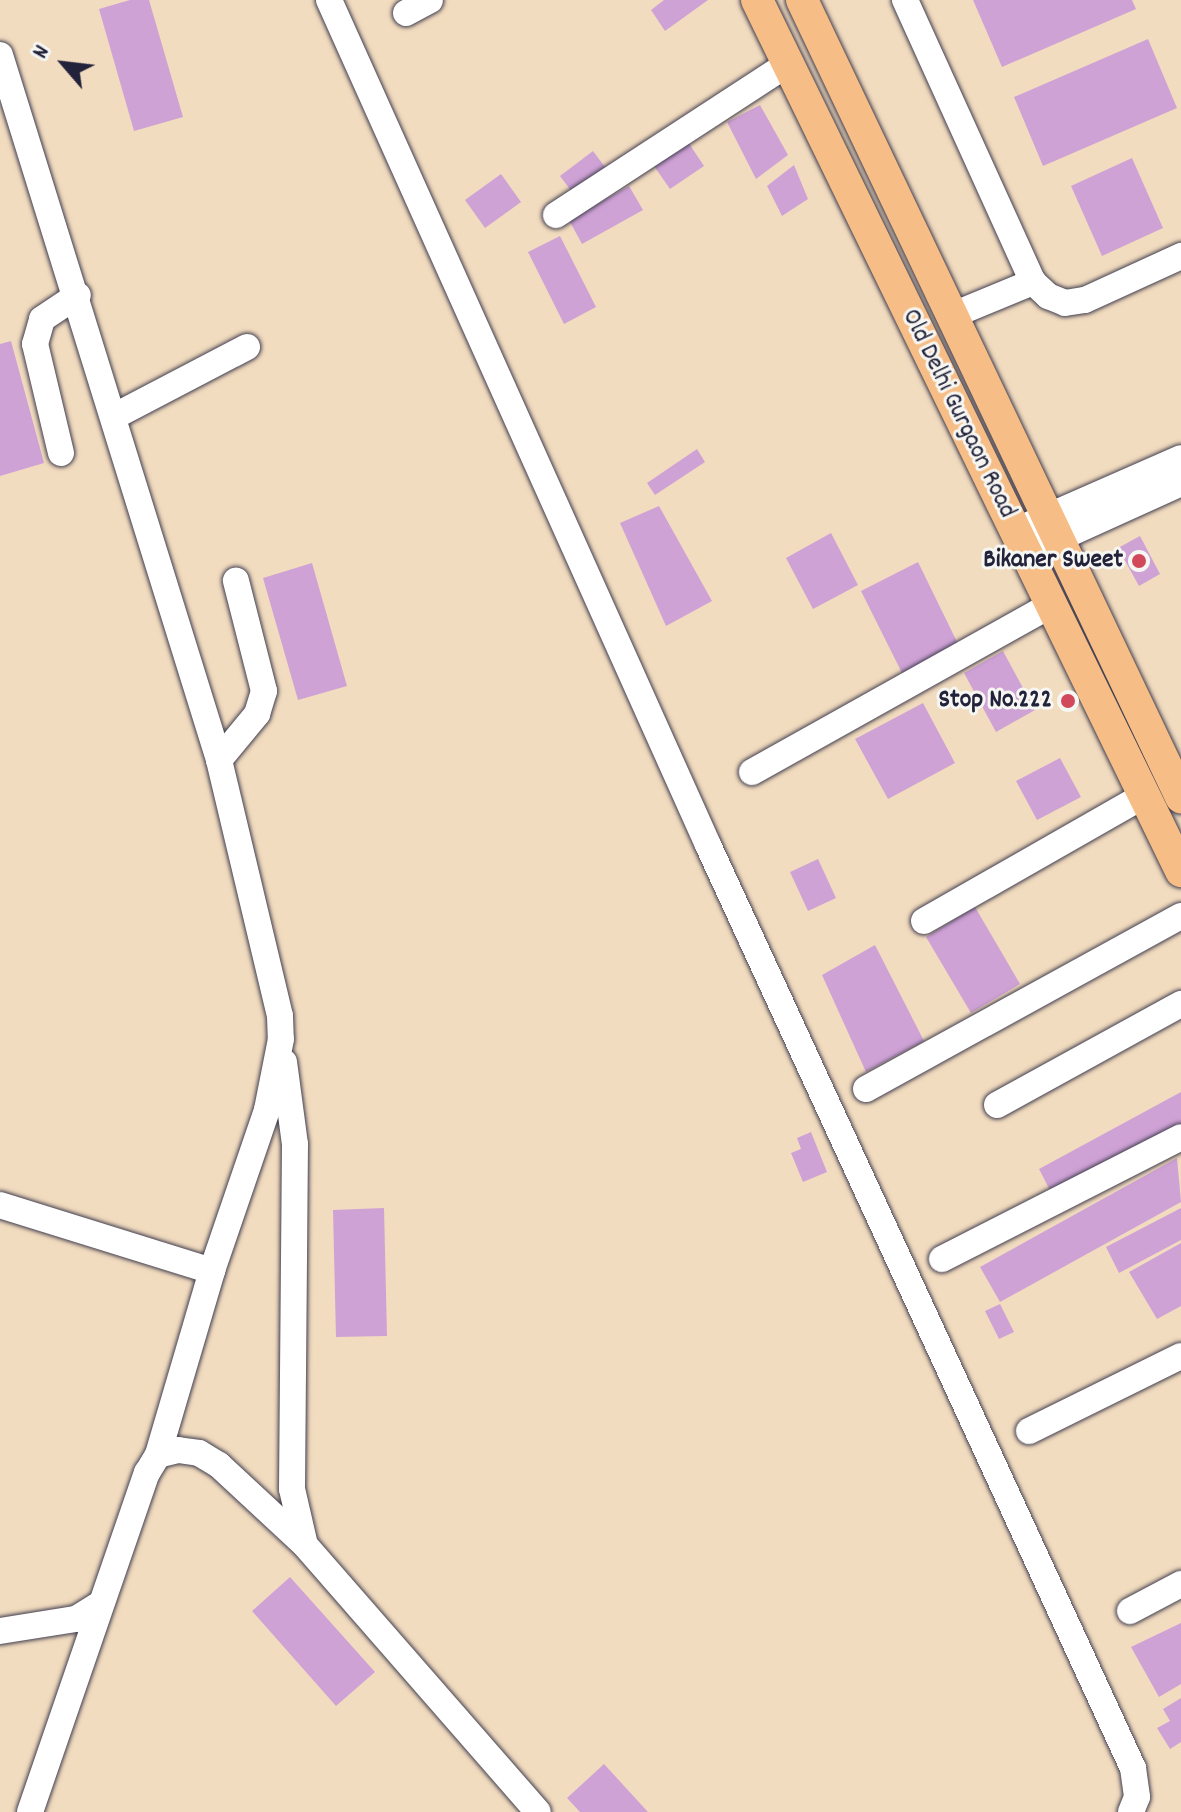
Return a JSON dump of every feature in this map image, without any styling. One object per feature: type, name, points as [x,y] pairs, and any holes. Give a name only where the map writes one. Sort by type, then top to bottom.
[{"type":"main road","name":"Old Delhi Gurgaon Road","points":[[757,0],[1181,871]]},
{"type":"main road","name":"Old Delhi Gurgaon Road","points":[[802,0],[1181,797]]},
{"type":"street","points":[[329,0],[708,845],[1133,1768],[1137,1797],[1131,1812]]},
{"type":"street","points":[[406,13],[430,0]]},
{"type":"street","points":[[905,0],[1033,282],[1065,303],[1085,300],[1181,256]]},
{"type":"street","points":[[0,55],[78,295],[219,760],[276,991],[295,1144],[292,1489],[305,1545]]},
{"type":"street","points":[[556,215],[788,64]]},
{"type":"street","points":[[953,315],[1033,282]]},
{"type":"street","points":[[61,453],[35,344],[42,319],[78,295]]},
{"type":"street","points":[[115,416],[247,347]]},
{"type":"street","points":[[1021,542],[1181,458]]},
{"type":"street","points":[[1053,527],[1181,483]]},
{"type":"street","points":[[219,760],[257,714],[264,691],[236,581]]},
{"type":"street","points":[[752,772],[1052,604]]},
{"type":"street","points":[[924,921],[1145,795]]},
{"type":"street","points":[[866,1089],[1181,916]]},
{"type":"street","points":[[997,1105],[1181,1004]]},
{"type":"street","points":[[30,1812],[98,1605],[158,1455],[212,1271],[267,1110],[281,1039]]},
{"type":"street","points":[[942,1259],[1181,1137]]},
{"type":"street","points":[[0,1205],[212,1271]]},
{"type":"street","points":[[1029,1431],[1181,1356]]},
{"type":"street","points":[[158,1455],[178,1450],[199,1453],[219,1465],[305,1545],[538,1812]]},
{"type":"street","points":[[1130,1611],[1181,1584]]},
{"type":"street","points":[[0,1631],[76,1619],[98,1605]]},
{"type":"building","points":[[130,0],[149,0],[183,117],[134,131],[99,9]]},
{"type":"building","points":[[664,0],[708,0],[665,31],[651,10]]},
{"type":"building","points":[[973,0],[1132,0],[1136,9],[1002,67]]},
{"type":"building","points":[[1148,39],[1177,108],[1043,166],[1014,97]]},
{"type":"building","points":[[760,105],[788,155],[756,179],[727,122]]},
{"type":"building","points":[[688,142],[704,166],[670,189],[654,166]]},
{"type":"building","points":[[593,151],[608,171],[575,196],[560,176]]},
{"type":"building","points":[[1132,158],[1163,228],[1102,256],[1071,186]]},
{"type":"building","points":[[794,165],[808,199],[782,216],[767,186]]},
{"type":"building","points":[[501,174],[521,202],[485,228],[465,200]]},
{"type":"building","points":[[629,186],[643,210],[582,244],[569,220]]},
{"type":"building","points":[[560,236],[596,307],[564,324],[528,252]]},
{"type":"building","points":[[11,341],[44,463],[0,476],[0,344]]},
{"type":"building","points":[[697,449],[705,462],[655,495],[647,483]]},
{"type":"building","points":[[659,506],[712,601],[666,626],[620,523]]},
{"type":"building","points":[[831,533],[858,585],[813,609],[786,558]]},
{"type":"building","name":"Bikaner Sweet","points":[[1140,536],[1160,574],[1139,586],[1118,548]]},
{"type":"building","points":[[918,562],[961,650],[905,679],[861,591]]},
{"type":"building","points":[[312,563],[347,686],[298,700],[263,578]]},
{"type":"building","points":[[1003,651],[1035,710],[996,732],[964,673]]},
{"type":"building","points":[[923,703],[955,763],[888,799],[855,739]]},
{"type":"building","points":[[1060,758],[1081,797],[1037,820],[1016,781]]},
{"type":"building","points":[[818,859],[836,898],[808,911],[790,872]]},
{"type":"building","points":[[975,907],[1020,984],[971,1013],[926,937]]},
{"type":"building","points":[[875,945],[924,1041],[866,1072],[822,975]]},
{"type":"building","points":[[1181,1092],[1181,1130],[1054,1198],[1039,1169]]},
{"type":"building","points":[[811,1132],[827,1172],[803,1182],[791,1153],[801,1149],[797,1138]]},
{"type":"building","points":[[1177,1158],[1181,1202],[1000,1302],[980,1267]]},
{"type":"building","points":[[384,1208],[387,1336],[336,1337],[333,1210]]},
{"type":"building","points":[[1181,1208],[1181,1240],[1119,1273],[1106,1247]]},
{"type":"building","points":[[1181,1243],[1181,1306],[1157,1319],[1129,1272]]},
{"type":"building","points":[[1000,1304],[1014,1332],[999,1339],[985,1311]]},
{"type":"building","points":[[290,1577],[375,1672],[336,1706],[252,1611]]},
{"type":"building","points":[[1181,1623],[1181,1684],[1159,1697],[1131,1647]]},
{"type":"building","points":[[1181,1698],[1181,1742],[1170,1749],[1157,1728],[1170,1721],[1163,1709]]},
{"type":"building","points":[[604,1764],[648,1812],[580,1812],[567,1798]]},
{"type":"place","name":"Bikaner Sweet","points":[[1139,561]]},
{"type":"place","name":"Stop No.222","points":[[1068,701]]}]
